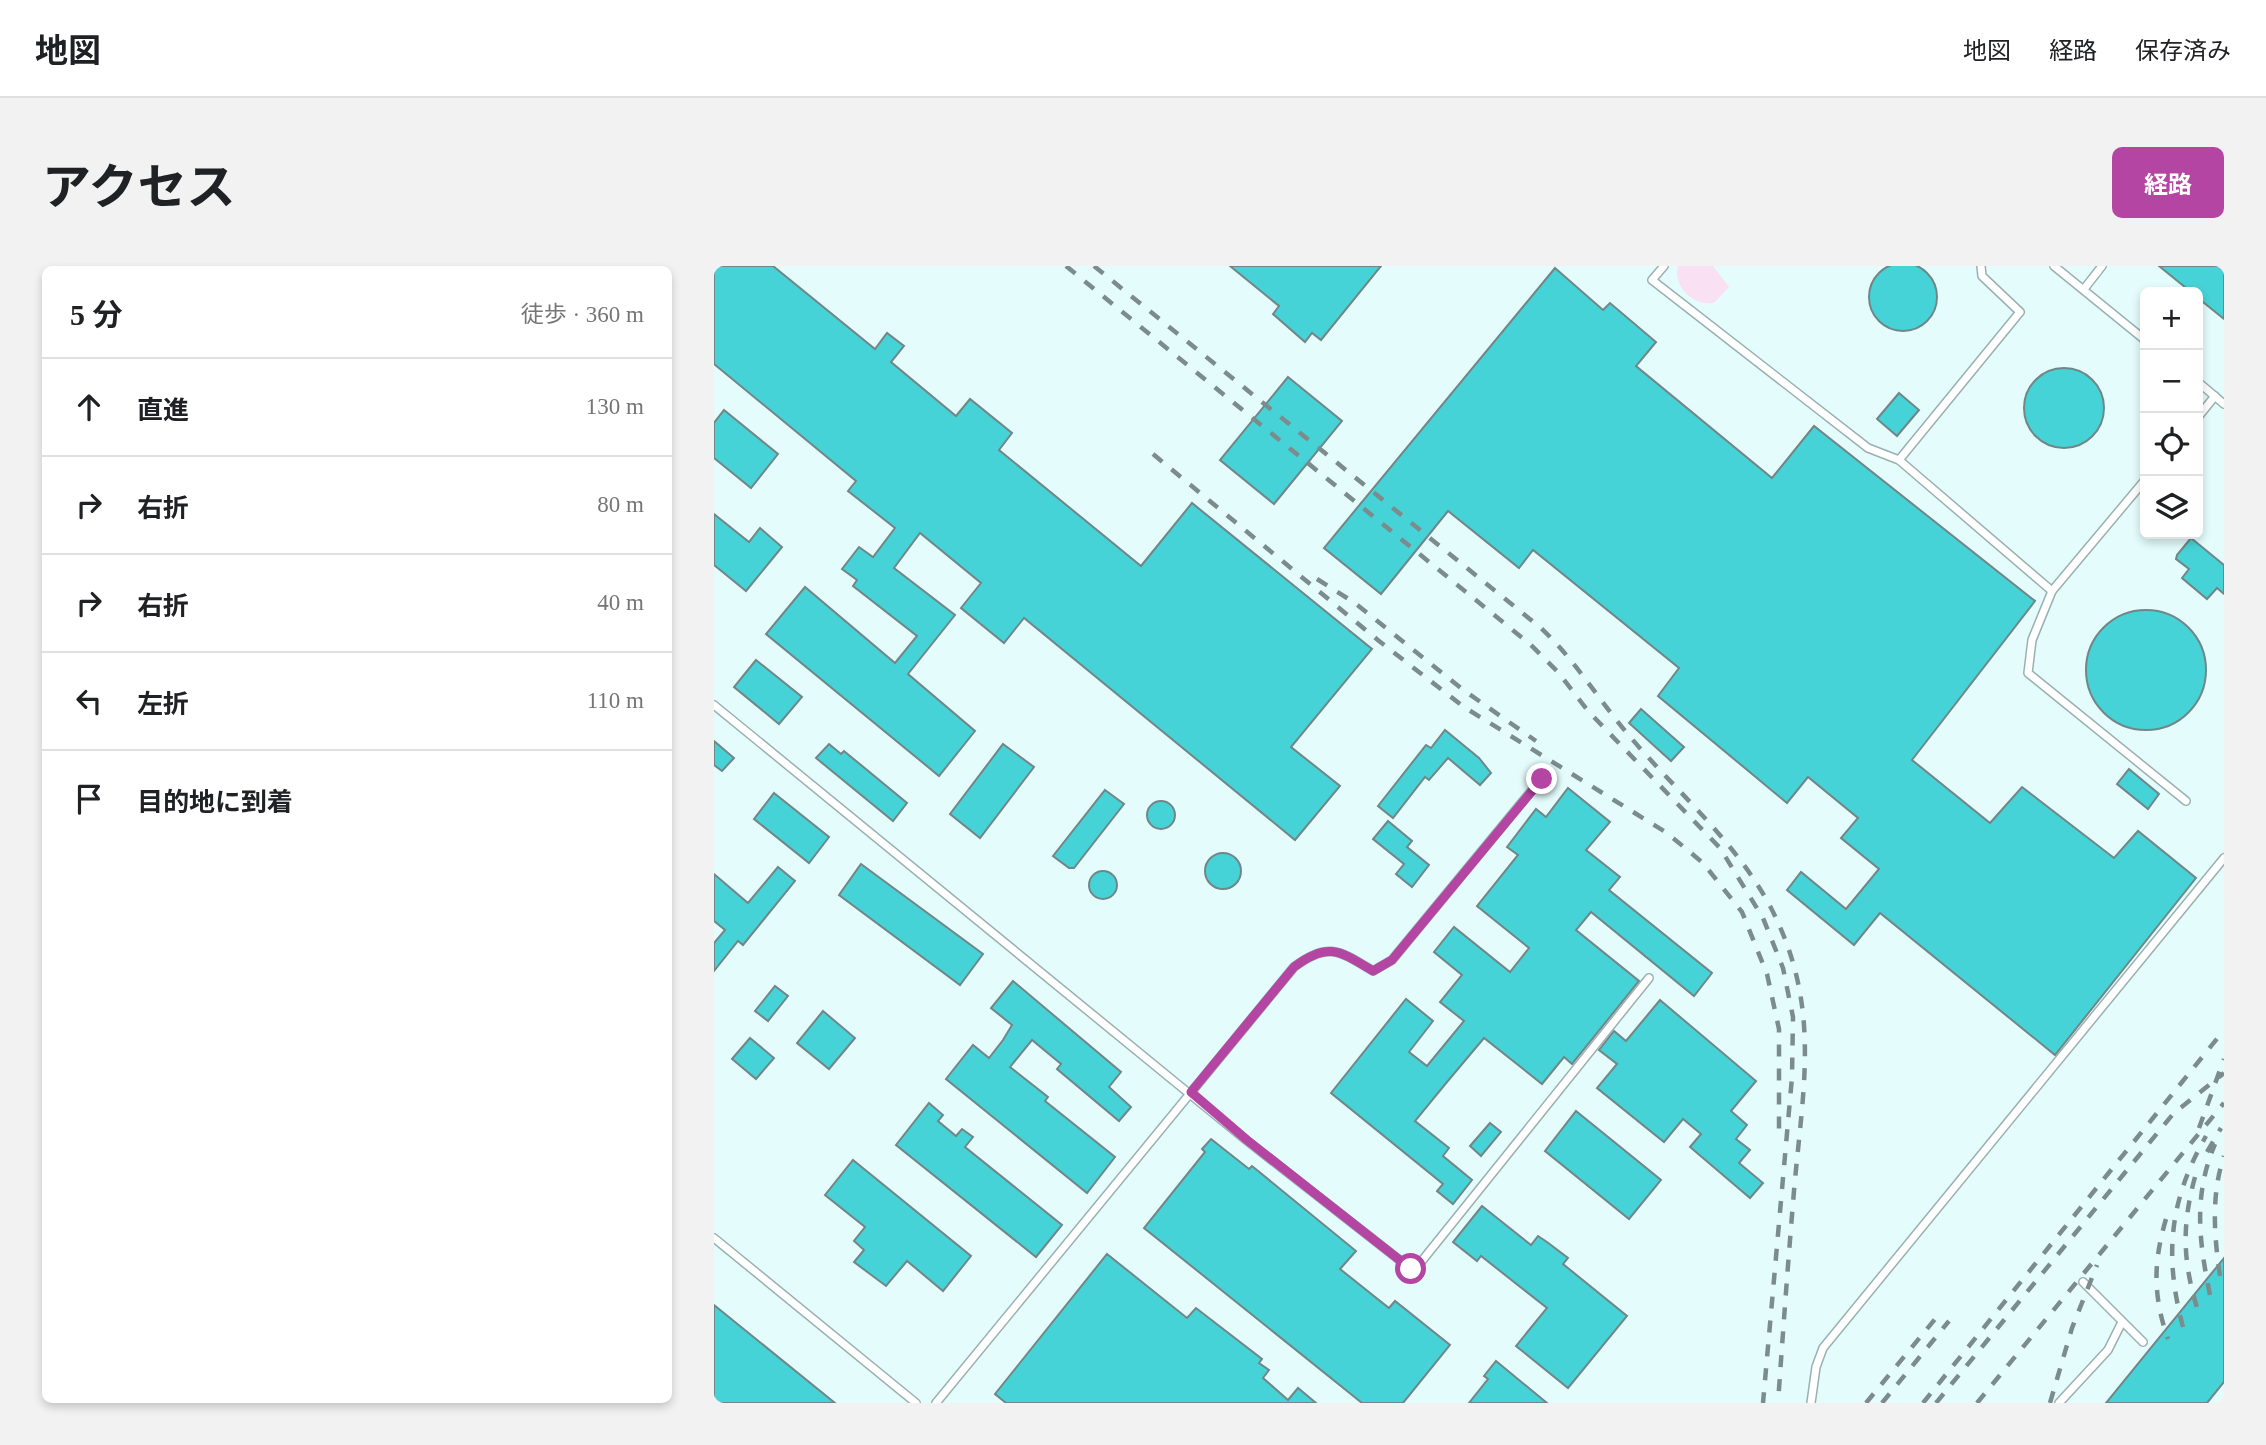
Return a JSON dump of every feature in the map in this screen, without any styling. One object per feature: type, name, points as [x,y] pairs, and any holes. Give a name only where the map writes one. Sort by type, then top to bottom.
[{"type":"lane","points":[[1664,266],[1653,280],[1868,448],[1899,460],[2052,591]]},
{"type":"lane","points":[[1899,460],[2020,312],[1982,276],[1981,266]]},
{"type":"lane","points":[[2054,266],[2140,336]]},
{"type":"lane","points":[[2084,289],[2102,266]]},
{"type":"lane","points":[[2203,386],[2224,404]]},
{"type":"lane","points":[[2201,413],[2215,396]]},
{"type":"lane","points":[[2140,486],[2052,591],[2032,640],[2028,673],[2186,801]]},
{"type":"lane","points":[[714,705],[858,825],[1411,1269],[1417,1267],[1649,978]]},
{"type":"lane","points":[[936,1403],[1294,967],[1313,952],[1339,950],[1373,971],[1392,960],[1542,779]]},
{"type":"lane","points":[[1811,1403],[1816,1367],[1824,1348],[2224,859]]},
{"type":"lane","points":[[714,1238],[916,1403]]},
{"type":"lane","points":[[2083,1282],[2143,1342]]},
{"type":"lane","points":[[2059,1403],[2108,1350],[2122,1322]]},
{"type":"shaded area","points":[[1678,266],[1713,266],[1729,287],[1714,303],[1699,301],[1686,294],[1682,288],[1677,274]]},
{"type":"building","points":[[1910,263],[1931,278],[1937,290],[1935,310],[1927,321],[1910,331],[1896,331],[1879,321],[1871,310],[1869,290],[1879,273],[1890,265]]},
{"type":"building","points":[[714,266],[773,266],[875,349],[887,333],[904,346],[891,362],[956,416],[970,399],[1012,433],[999,450],[1141,566],[1192,503],[1372,649],[1291,747],[1340,786],[1295,840],[1024,618],[1004,643],[961,608],[981,583],[920,533],[894,568],[955,615],[908,674],[975,731],[939,776],[766,634],[805,587],[895,663],[917,636],[853,586],[857,580],[842,569],[859,547],[873,557],[895,528],[848,491],[856,481],[714,364]]},
{"type":"building","points":[[1230,266],[1381,266],[1321,340],[1312,333],[1305,342],[1273,314],[1279,306]]},
{"type":"building","points":[[2159,266],[2224,266],[2224,319],[2203,302],[2203,287],[2185,287]]},
{"type":"building","points":[[1555,268],[1603,310],[1610,303],[1656,342],[1636,366],[1772,478],[1814,426],[2035,601],[1912,760],[1990,823],[2022,787],[2114,858],[2138,831],[2196,878],[2055,1055],[1880,913],[1854,945],[1787,890],[1801,872],[1846,909],[1879,869],[1841,838],[1858,818],[1808,777],[1787,803],[1658,696],[1679,668],[1533,550],[1519,568],[1448,511],[1381,594],[1324,548]]},
{"type":"building","points":[[2064,368],[2079,371],[2092,380],[2101,393],[2104,408],[2101,423],[2092,436],[2079,445],[2064,448],[2049,445],[2036,436],[2027,423],[2024,408],[2027,393],[2036,380],[2049,371]]},
{"type":"building","points":[[1288,377],[1342,421],[1274,504],[1220,460]]},
{"type":"building","points":[[1899,393],[1919,410],[1897,436],[1877,419]]},
{"type":"building","points":[[724,410],[778,454],[751,488],[714,458],[714,423]]},
{"type":"building","points":[[714,514],[749,542],[760,528],[782,547],[746,591],[714,565]]},
{"type":"building","points":[[2192,539],[2224,565],[2224,594],[2217,588],[2207,599],[2182,578],[2189,569],[2176,559]]},
{"type":"building","points":[[2146,610],[2169,615],[2188,628],[2201,647],[2206,670],[2201,693],[2188,712],[2169,725],[2146,730],[2123,725],[2104,712],[2091,693],[2086,670],[2091,647],[2104,628],[2123,615]]},
{"type":"building","points":[[756,660],[802,697],[779,724],[734,687]]},
{"type":"building","points":[[1641,709],[1684,747],[1671,761],[1629,723]]},
{"type":"building","points":[[1445,730],[1479,758],[1491,773],[1480,785],[1448,758],[1429,780],[1425,777],[1393,818],[1378,806],[1426,745],[1431,748]]},
{"type":"building","points":[[714,741],[734,758],[722,771],[714,765]]},
{"type":"building","points":[[829,744],[841,754],[844,751],[907,803],[893,821],[816,758]]},
{"type":"building","points":[[1003,744],[1034,767],[980,838],[950,814]]},
{"type":"building","points":[[2129,769],[2159,794],[2148,809],[2117,784]]},
{"type":"building","points":[[1568,788],[1610,822],[1586,850],[1620,877],[1609,890],[1712,973],[1694,996],[1591,912],[1576,930],[1639,981],[1572,1064],[1564,1057],[1542,1084],[1484,1038],[1447,1082],[1415,1121],[1449,1148],[1443,1156],[1472,1180],[1453,1204],[1437,1191],[1443,1184],[1331,1093],[1406,999],[1433,1021],[1409,1052],[1427,1066],[1464,1021],[1440,1002],[1462,975],[1434,952],[1454,927],[1510,972],[1529,948],[1477,906],[1518,855],[1507,847],[1536,809],[1546,817]]},
{"type":"building","points":[[1105,790],[1124,804],[1074,868],[1069,868],[1053,856]]},
{"type":"building","points":[[774,793],[829,837],[809,863],[754,819]]},
{"type":"building","points":[[1161,801],[1171,805],[1175,815],[1171,825],[1161,829],[1151,825],[1147,815],[1151,805]]},
{"type":"building","points":[[1388,821],[1412,841],[1407,847],[1429,865],[1412,887],[1396,874],[1404,864],[1373,839]]},
{"type":"building","points":[[1223,853],[1236,858],[1241,871],[1236,884],[1223,889],[1210,884],[1205,871],[1210,858]]},
{"type":"building","points":[[861,864],[983,954],[960,985],[839,895]]},
{"type":"building","points":[[778,867],[795,881],[743,945],[738,941],[714,971],[714,943],[725,930],[714,921],[714,874],[748,903]]},
{"type":"building","points":[[1103,871],[1113,875],[1117,885],[1113,895],[1103,899],[1093,895],[1089,885],[1093,875]]},
{"type":"building","points":[[1013,981],[1121,1072],[1109,1087],[1131,1107],[1119,1121],[1057,1069],[1061,1064],[1032,1040],[1010,1067],[1048,1097],[1045,1101],[1115,1157],[1087,1193],[946,1079],[973,1045],[989,1058],[1003,1040],[1012,1025],[991,1008]]},
{"type":"building","points":[[775,986],[788,996],[768,1021],[755,1011]]},
{"type":"building","points":[[1660,1000],[1756,1081],[1731,1111],[1747,1125],[1736,1139],[1750,1150],[1739,1163],[1763,1183],[1750,1198],[1690,1147],[1701,1134],[1683,1119],[1664,1142],[1597,1088],[1617,1064],[1599,1050],[1614,1031],[1626,1041]]},
{"type":"building","points":[[823,1011],[855,1038],[829,1069],[797,1043]]},
{"type":"building","points":[[750,1038],[774,1058],[756,1079],[732,1059]]},
{"type":"building","points":[[929,1103],[943,1115],[938,1121],[956,1136],[962,1129],[973,1137],[965,1147],[1062,1225],[1036,1257],[896,1145]]},
{"type":"building","points":[[1576,1111],[1661,1180],[1629,1219],[1545,1151]]},
{"type":"building","points":[[1490,1123],[1501,1132],[1481,1156],[1470,1146]]},
{"type":"building","points":[[1211,1139],[1249,1169],[1252,1166],[1356,1251],[1340,1269],[1389,1308],[1395,1301],[1450,1345],[1403,1403],[1362,1403],[1144,1228],[1205,1152],[1202,1149]]},
{"type":"building","points":[[853,1160],[971,1256],[943,1291],[907,1261],[886,1286],[854,1262],[864,1250],[854,1241],[865,1227],[825,1195]]},
{"type":"building","points":[[1482,1206],[1531,1245],[1538,1236],[1547,1242],[1568,1258],[1563,1264],[1627,1316],[1568,1388],[1516,1346],[1547,1308],[1481,1256],[1477,1261],[1453,1242]]},
{"type":"building","points":[[1107,1254],[1187,1318],[1196,1308],[1262,1359],[1259,1363],[1269,1370],[1263,1378],[1288,1400],[1298,1388],[1316,1403],[1006,1403],[995,1394]]},
{"type":"building","points":[[2224,1258],[2224,1382],[2207,1403],[2106,1403]]},
{"type":"building","points":[[714,1305],[835,1403],[714,1403]]},
{"type":"building","points":[[1496,1361],[1547,1403],[1469,1403],[1488,1379],[1484,1376]]},
{"type":"railway","points":[[1066,266],[1531,645],[1558,672],[1588,711],[1720,848],[1763,918],[1783,968],[1793,1017],[1792,1077],[1763,1403]]},
{"type":"railway","points":[[1094,266],[1541,628],[1632,739],[1723,839],[1756,882],[1786,943],[1797,978],[1805,1047],[1778,1403]]},
{"type":"railway","points":[[1153,454],[1379,641],[1464,707],[1667,833],[1703,863],[1742,912],[1767,974],[1779,1029],[1779,1133]]},
{"type":"railway","points":[[1317,579],[1355,603],[1462,689],[1536,741]]},
{"type":"railway","points":[[1923,1403],[2224,1030]]},
{"type":"railway","points":[[2199,1128],[2224,1059]]},
{"type":"railway","points":[[1936,1403],[2173,1114],[2224,1073]]},
{"type":"railway","points":[[1977,1403],[2224,1103]]},
{"type":"railway","points":[[2207,1152],[2221,1128]]},
{"type":"railway","points":[[2183,1327],[2173,1276],[2174,1229],[2184,1183],[2206,1136]]},
{"type":"railway","points":[[2210,1295],[2200,1219],[2203,1182],[2215,1144]]},
{"type":"railway","points":[[2220,1276],[2215,1215],[2217,1185],[2224,1156]]},
{"type":"railway","points":[[2195,1177],[2187,1213],[2186,1246],[2190,1279],[2199,1314]]},
{"type":"railway","points":[[2166,1219],[2157,1265],[2157,1294],[2168,1339]]},
{"type":"railway","points":[[2050,1403],[2072,1328],[2097,1265]]},
{"type":"railway","points":[[1866,1403],[1940,1313]]},
{"type":"railway","points":[[1882,1403],[1949,1321]]},
{"type":"route","points":[[1411,1269],[1247,1140],[1191,1092],[1294,967],[1313,952],[1339,950],[1373,971],[1392,960],[1542,779]]}]
